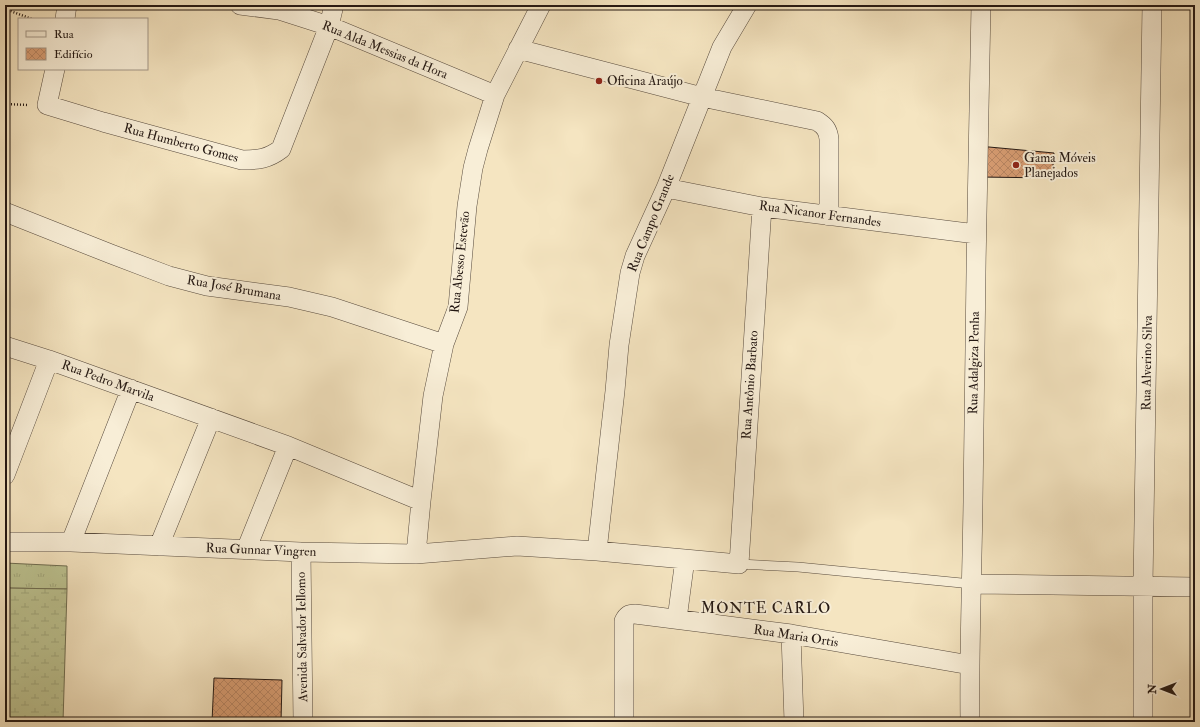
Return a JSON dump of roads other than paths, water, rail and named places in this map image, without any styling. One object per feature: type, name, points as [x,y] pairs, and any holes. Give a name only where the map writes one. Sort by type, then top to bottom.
[{"type":"street","points":[[65,18],[67,5]]},
{"type":"street","name":"Rua Alda Messias da Hora","points":[[240,5],[277,8],[329,26],[495,95]]},
{"type":"street","name":"Rua Humberto Gomes","points":[[55,70],[47,105],[242,160],[264,158],[274,155],[281,149],[329,26],[334,5]]},
{"type":"street","name":"Rua Abesso Estevão","points":[[416,554],[433,396],[444,344],[458,306],[467,206],[473,168],[495,95],[541,5]]},
{"type":"street","name":"Rua Campo Grande","points":[[597,551],[616,391],[619,345],[630,273],[635,256],[666,188],[722,48],[747,5]]},
{"type":"street","name":"Rua Adalgiza Penha","points":[[970,722],[976,234],[981,5]]},
{"type":"street","name":"Rua Alverino Silva","points":[[1143,722],[1143,586],[1152,5]]},
{"type":"street","points":[[518,49],[702,97],[817,121],[825,126],[828,131],[829,216]]},
{"type":"street","name":"Rua Nicanor Fernandes","points":[[666,188],[762,207],[976,234]]},
{"type":"street","name":"Rua Antônio Barbato","points":[[739,564],[762,207]]},
{"type":"street","name":"Rua José Brumana","points":[[5,212],[170,276],[207,286],[332,306],[444,344]]},
{"type":"street","name":"Rua Pedro Marvila","points":[[5,346],[49,360],[288,446],[421,501]]},
{"type":"street","points":[[5,475],[49,360]]},
{"type":"street","points":[[71,542],[131,389]]},
{"type":"street","points":[[159,546],[211,418]]},
{"type":"street","points":[[246,550],[288,446]]},
{"type":"street","name":"Rua Gunnar Vingren","points":[[5,542],[71,542],[301,552],[416,554],[517,546],[597,551],[739,564]]},
{"type":"street","name":"Avenida Salvador Iellomo","points":[[301,552],[303,722]]},
{"type":"street","points":[[677,619],[685,559]]},
{"type":"street","points":[[972,584],[1195,587]]},
{"type":"street","name":"Rua Maria Ortis","points":[[624,722],[624,620],[626,616],[631,614],[791,634],[970,666]]},
{"type":"street","points":[[791,634],[794,722]]},
{"type":"lane","points":[[739,564],[805,568],[972,584]]},
{"type":"place","name":"Oficina Araújo","points":[[599,81]]},
{"type":"place","name":"Gama Móveis Planejados","points":[[1016,165]]},
{"type":"district","name":"MONTE CARLO","points":[[766,608]]}]
